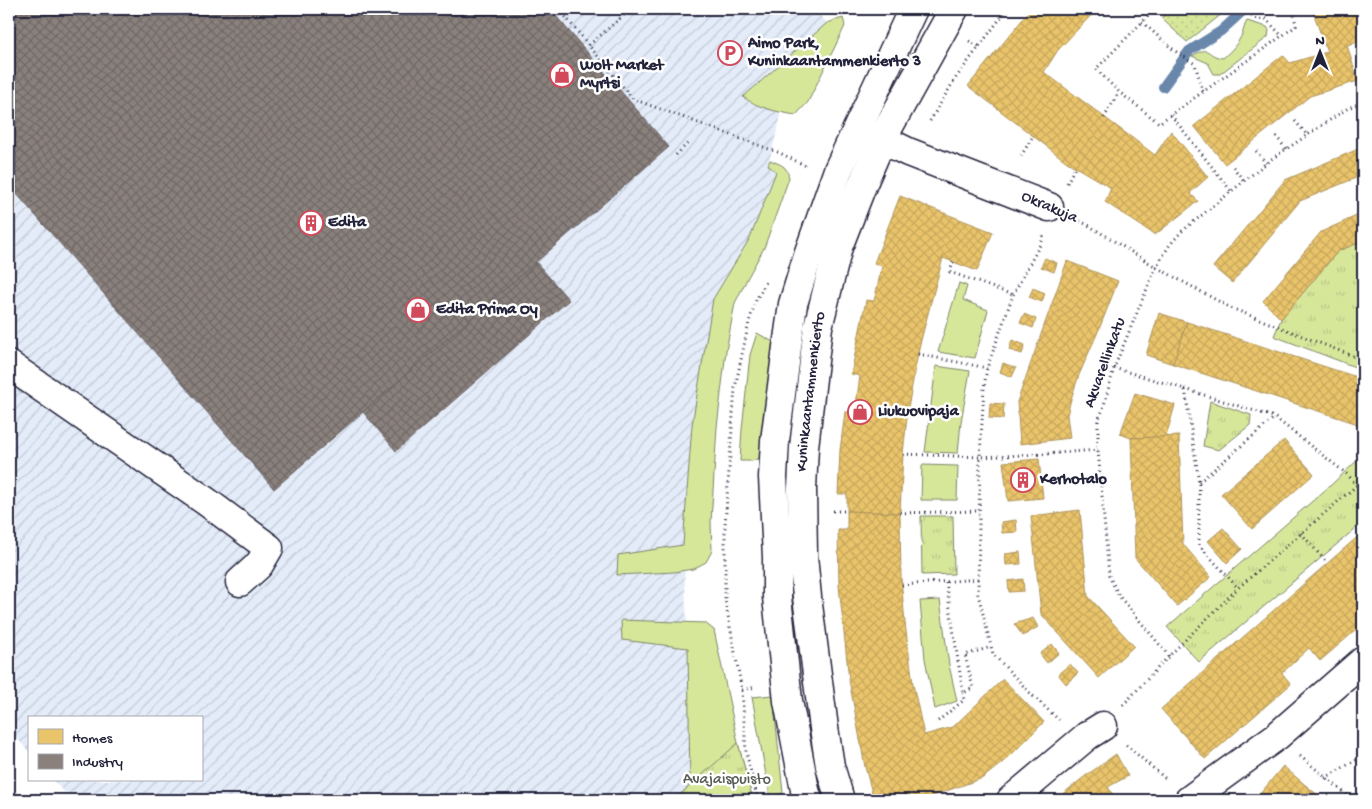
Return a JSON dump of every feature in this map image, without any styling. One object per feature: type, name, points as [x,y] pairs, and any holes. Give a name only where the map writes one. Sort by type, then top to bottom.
[{"type":"street","name":"Kuninkaantammenkierto","points":[[808,800],[788,701],[777,597],[773,477],[775,441],[794,304],[808,255],[838,170],[913,9]]},
{"type":"street","name":"Kuninkaantammenkierto","points":[[840,800],[830,766],[803,556],[802,489],[804,447],[818,327],[838,247],[863,183],[882,139],[954,9]]},
{"type":"street","name":"Okrakuja","points":[[857,127],[908,152],[1056,198]]},
{"type":"street","points":[[9,365],[207,502],[269,548],[259,565],[240,582]]},
{"type":"street","points":[[1190,800],[1277,736],[1363,661]]},
{"type":"street","points":[[1013,800],[1093,733]]},
{"type":"path","points":[[559,9],[632,98],[780,154],[811,169]]},
{"type":"path","points":[[589,45],[631,9]]},
{"type":"path","points":[[908,152],[956,79],[1006,9]]},
{"type":"path","points":[[1145,9],[1150,14]]},
{"type":"path","points":[[1155,9],[1096,69],[1119,92],[1159,122],[1296,26],[1293,9]]},
{"type":"path","points":[[1244,9],[1252,18],[1266,19],[1282,36]]},
{"type":"path","points":[[1142,22],[1175,51],[1195,64],[1203,92]]},
{"type":"path","points":[[1104,118],[1119,92]]},
{"type":"path","name":"Akvarellinkatu","points":[[1169,656],[1119,596],[1108,576],[1098,450],[1098,421],[1114,368],[1156,268],[1169,246],[1181,232],[1266,163],[1348,108],[1363,102]]},
{"type":"path","points":[[1171,115],[1231,191]]},
{"type":"path","points":[[1295,121],[1306,135]]},
{"type":"path","points":[[1021,156],[1033,136]]},
{"type":"path","points":[[1276,136],[1286,149]]},
{"type":"path","points":[[676,155],[689,142]]},
{"type":"path","points":[[1256,151],[1266,163]]},
{"type":"path","points":[[1075,167],[1056,198],[1042,241],[1014,295],[987,368],[984,387],[980,457],[978,594],[993,654],[1032,695],[1093,733],[1190,800]]},
{"type":"path","points":[[1234,167],[1244,181]]},
{"type":"path","name":"Okrakuja","points":[[1056,198],[1088,225],[1156,268],[1231,308],[1363,360]]},
{"type":"path","points":[[953,262],[950,272],[1014,295]]},
{"type":"path","points":[[918,354],[987,368]]},
{"type":"path","points":[[1114,368],[1274,417],[1348,475],[1357,486]]},
{"type":"path","points":[[1185,389],[1198,482],[1199,545],[1238,588]]},
{"type":"path","points":[[1198,482],[1274,417]]},
{"type":"path","points":[[903,454],[980,457],[1098,450]]},
{"type":"path","points":[[1093,733],[1238,588],[1363,480]]},
{"type":"path","points":[[900,512],[978,511]]},
{"type":"path","points":[[1301,533],[1328,563]]},
{"type":"path","points":[[902,585],[978,579]]},
{"type":"path","points":[[938,721],[964,700],[946,582]]},
{"type":"path","points":[[963,693],[973,688],[965,655],[991,647]]},
{"type":"path","points":[[1277,736],[1353,800]]},
{"type":"path","points":[[1325,778],[1363,756]]},
{"type":"shaded area","points":[[9,9],[814,9],[827,23],[743,97],[752,104],[780,112],[780,120],[768,165],[776,172],[750,238],[713,299],[683,545],[688,648],[690,786],[674,800],[114,800],[64,792],[55,782],[202,782],[202,716],[28,716],[28,751],[9,729]]},
{"type":"green space","points":[[1173,9],[1228,9],[1187,42],[1161,18]]},
{"type":"green space","points":[[843,18],[845,26],[808,102],[796,115],[768,109],[743,97],[827,23]]},
{"type":"green space","points":[[1247,21],[1267,27],[1269,30],[1268,37],[1220,74],[1214,74],[1208,63],[1192,56],[1206,51],[1223,58],[1238,41]]},
{"type":"green space","points":[[770,160],[785,168],[789,178],[764,248],[735,303],[726,351],[717,427],[711,522],[712,551],[706,562],[693,569],[617,575],[618,555],[683,545],[692,425],[713,299],[750,238],[776,172],[768,165]]},
{"type":"green space","points":[[1363,241],[1363,370],[1274,336],[1281,319],[1338,251]]},
{"type":"green space","points":[[959,283],[967,286],[963,300],[988,310],[975,358],[938,352]]},
{"type":"green space","points":[[757,333],[777,344],[760,458],[752,461],[740,461],[750,355]]},
{"type":"green space","points":[[936,366],[970,371],[961,422],[958,453],[925,452]]},
{"type":"green space","points":[[1210,401],[1251,415],[1250,425],[1219,450],[1203,446]]},
{"type":"green space","points":[[1363,455],[1363,522],[1199,662],[1167,627]]},
{"type":"green space","points":[[922,465],[958,466],[957,500],[921,500]]},
{"type":"green space","points":[[921,516],[953,516],[954,574],[922,575]]},
{"type":"green space","points":[[940,600],[949,665],[957,701],[935,709],[925,659],[920,601]]},
{"type":"green space","points":[[621,620],[705,623],[714,630],[738,743],[753,800],[674,800],[690,786],[688,648],[622,640]]},
{"type":"green space","points":[[773,695],[783,793],[770,797],[752,697]]},
{"type":"green space","name":"Avajaispuisto","points":[[738,743],[753,800],[674,800]]},
{"type":"building: Homes","points":[[1031,9],[1097,9],[1058,50],[1044,72],[1155,155],[1171,131],[1208,177],[1190,193],[1198,201],[1155,235],[1105,202],[1111,188],[1067,162],[968,86]]},
{"type":"building: Homes","points":[[1312,9],[1363,9],[1363,40],[1347,45],[1358,81],[1310,96],[1225,164],[1194,126],[1283,55],[1290,63],[1327,52]]},
{"type":"building: Homes","points":[[1363,147],[1363,175],[1300,201],[1232,283],[1213,267],[1285,180]]},
{"type":"building: Homes","points":[[900,196],[993,232],[977,271],[943,258],[919,348],[908,408],[900,513],[847,511],[847,494],[838,494],[840,450],[845,412],[855,412],[860,376],[851,374],[866,300],[874,301],[882,266],[874,263]]},
{"type":"building: Homes","points":[[1363,213],[1363,241],[1338,251],[1281,319],[1263,301],[1321,232]]},
{"type":"building: Homes","points":[[1045,258],[1057,263],[1054,272],[1041,267]]},
{"type":"building: Homes","points":[[1067,261],[1118,281],[1071,399],[1067,415],[1070,438],[1020,444],[1017,402]]},
{"type":"building: Homes","points":[[1033,288],[1045,293],[1042,302],[1029,297]]},
{"type":"building: Homes","points":[[1159,313],[1187,322],[1173,364],[1146,355]]},
{"type":"building: Homes","points":[[1024,314],[1036,319],[1033,328],[1020,323]]},
{"type":"building: Homes","points":[[1187,322],[1363,379],[1363,432],[1355,423],[1173,364]]},
{"type":"building: Homes","points":[[1012,340],[1025,345],[1022,354],[1009,350]]},
{"type":"building: Homes","points":[[1003,363],[1016,368],[1012,377],[1000,372]]},
{"type":"building: Homes","points":[[1135,393],[1175,405],[1166,437],[1131,438],[1120,434]]},
{"type":"building: Homes","points":[[990,403],[1004,404],[1003,419],[989,418]]},
{"type":"building: Homes","points":[[1179,436],[1183,544],[1211,577],[1177,606],[1135,558],[1131,438]]},
{"type":"building: Homes","points":[[1284,440],[1314,474],[1252,529],[1221,494]]},
{"type":"building: Homes","name":"Kerhotalo","points":[[1039,459],[1043,498],[1008,501],[1003,462]]},
{"type":"building: Homes","points":[[1080,510],[1088,596],[1134,646],[1099,678],[1041,614],[1031,516]]},
{"type":"building: Homes","points":[[847,511],[900,513],[901,578],[905,623],[913,684],[924,735],[953,727],[1003,679],[1044,722],[1008,758],[983,778],[921,800],[874,800],[865,767],[849,680],[839,586],[838,530],[847,530]]},
{"type":"building: Homes","points":[[1016,520],[1017,532],[1002,533],[1001,522]]},
{"type":"building: Homes","points":[[1223,528],[1242,549],[1227,563],[1208,541]]},
{"type":"building: Homes","points":[[1363,532],[1363,624],[1320,661],[1309,648],[1282,673],[1291,684],[1205,759],[1161,709]]},
{"type":"building: Homes","points":[[1020,552],[1021,564],[1006,565],[1005,554]]},
{"type":"building: Homes","points":[[1023,579],[1024,591],[1009,592],[1008,581]]},
{"type":"building: Homes","points":[[1033,618],[1038,627],[1023,636],[1014,624]]},
{"type":"building: Homes","points":[[1052,644],[1059,653],[1047,663],[1040,654]]},
{"type":"building: Homes","points":[[1070,664],[1078,673],[1066,684],[1058,674]]},
{"type":"building: Homes","points":[[1116,754],[1128,776],[1108,787],[1116,800],[1055,800],[1084,777]]},
{"type":"building: Homes","points":[[1283,766],[1303,783],[1324,800],[1255,800]]},
{"type":"building: Industry","name":"Edita","points":[[9,9],[550,9],[669,147],[274,489],[9,185]]},
{"type":"building: Industry","points":[[536,262],[569,300],[396,451],[363,412]]},
{"type":"waterway","points":[[1163,87],[1189,51],[1221,31],[1245,9]]},
{"type":"place","name":"Aimo Park, Kuninkaantammenkierto 3","points":[[730,53]]},
{"type":"place","name":"Wolt Market Myrtsi","points":[[562,75]]},
{"type":"place","name":"Edita","points":[[311,223]]},
{"type":"place","name":"Edita Prima Oy","points":[[418,310]]},
{"type":"place","name":"Liukuovipaja","points":[[860,412]]},
{"type":"place","name":"Kerhotalo","points":[[1023,480]]}]
